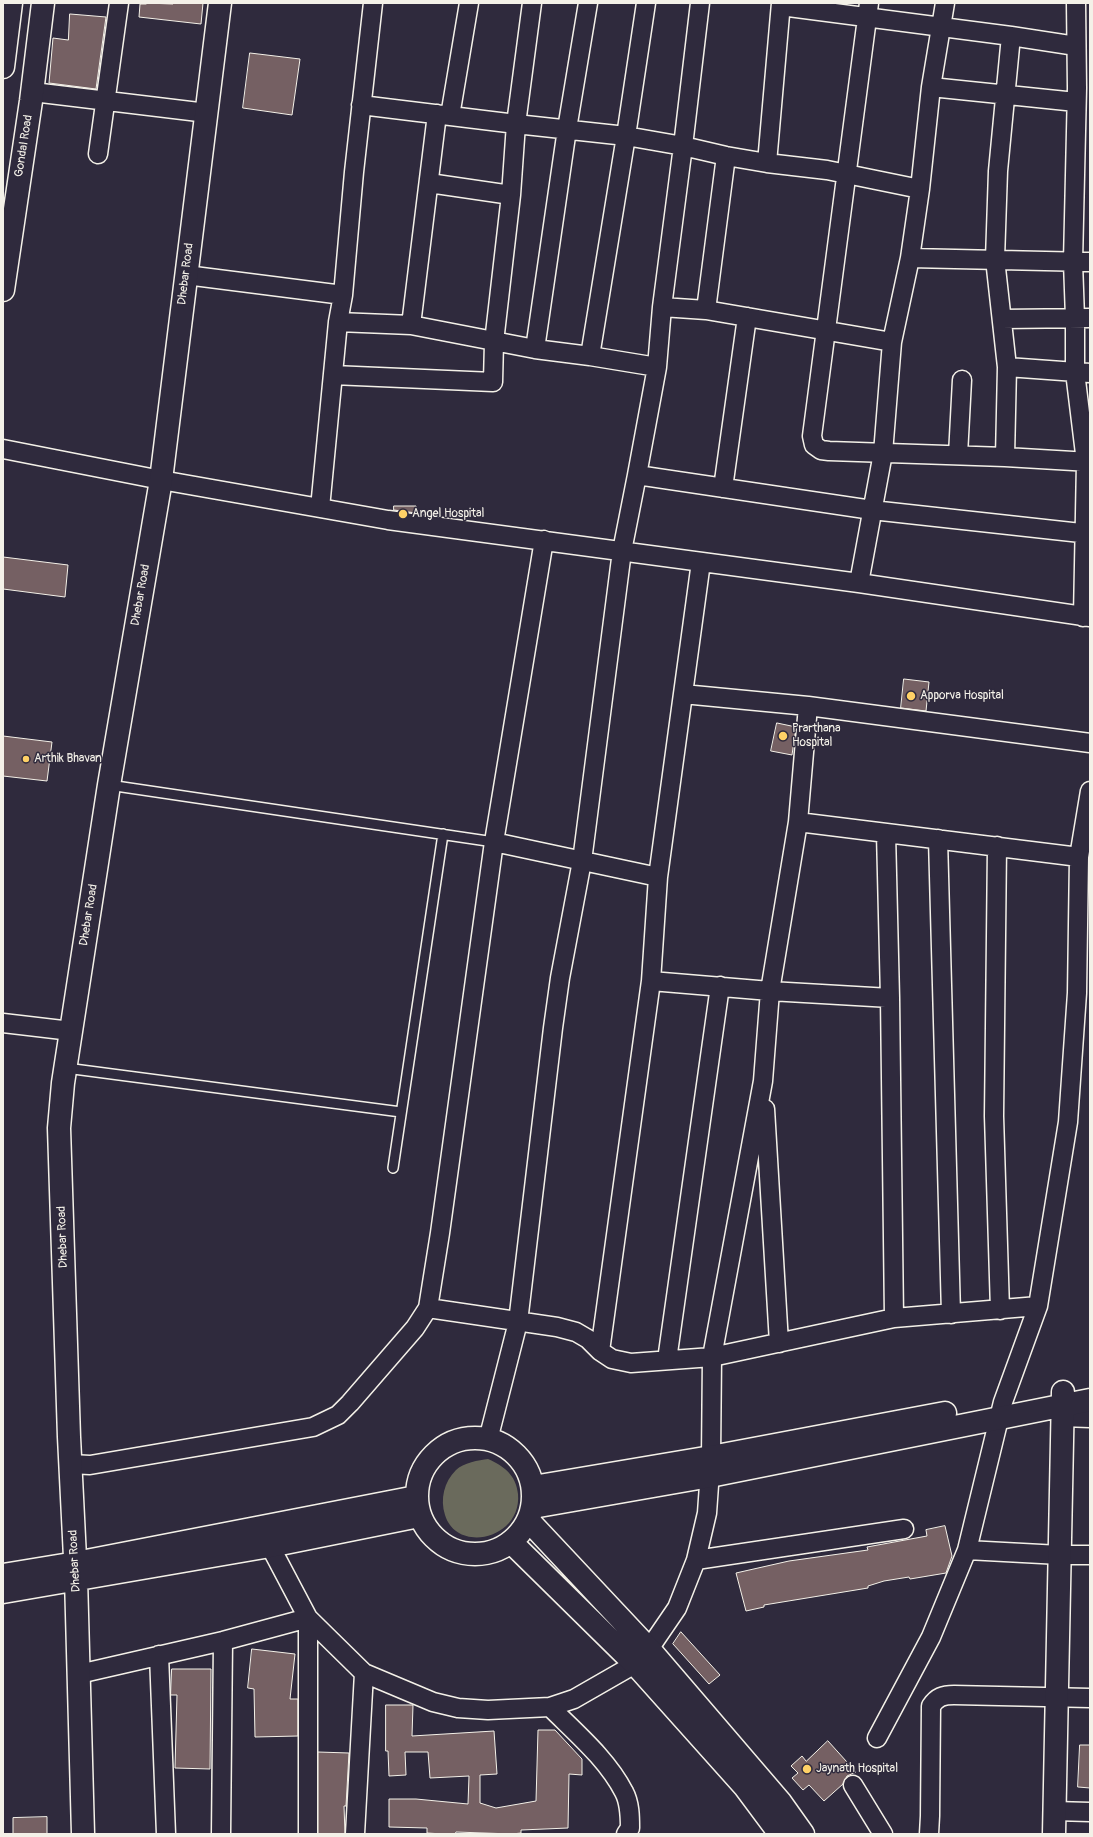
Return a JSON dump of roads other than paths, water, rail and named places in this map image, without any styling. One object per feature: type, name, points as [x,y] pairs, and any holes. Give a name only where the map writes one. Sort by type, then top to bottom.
[{"type":"street","points":[[3,67],[5,37],[11,3]]},
{"type":"street","name":"Gondal Road","points":[[3,290],[32,92],[43,3]]},
{"type":"street","points":[[98,154],[119,3]]},
{"type":"street","name":"Dhebar Road","points":[[83,1834],[76,1571],[70,1464],[59,1128],[71,1031],[109,785],[161,480],[220,3]]},
{"type":"street","points":[[320,508],[338,322],[343,295],[354,172],[373,3]]},
{"type":"street","points":[[411,326],[429,183],[469,3]]},
{"type":"street","points":[[333,375],[493,382],[494,342],[511,195],[516,124],[532,3]]},
{"type":"street","points":[[535,349],[567,129],[588,3]]},
{"type":"street","points":[[590,356],[646,3]]},
{"type":"street","points":[[488,1440],[518,1322],[553,1028],[582,862],[622,551],[657,367],[662,307],[700,3]]},
{"type":"street","points":[[859,583],[883,453],[892,342],[910,258],[920,189],[931,87],[945,3]]},
{"type":"street","points":[[3,449],[161,480],[388,520],[859,583],[1087,617],[1088,462],[1083,373],[1081,262],[1081,93],[1076,46],[1076,3]]},
{"type":"street","points":[[767,163],[781,5],[868,10],[941,28],[1011,36],[1076,46]]},
{"type":"street","points":[[868,10],[812,436],[814,445],[820,450],[1005,457],[1088,462]]},
{"type":"street","points":[[1005,457],[1007,367],[995,259],[998,171],[1011,36]]},
{"type":"street","points":[[931,87],[1005,94],[1081,93]]},
{"type":"street","points":[[32,92],[206,113]]},
{"type":"street","points":[[361,105],[626,136],[767,163],[827,170],[920,189]]},
{"type":"street","points":[[706,310],[726,156]]},
{"type":"street","points":[[429,183],[511,195]]},
{"type":"street","points":[[910,258],[1081,262]]},
{"type":"street","points":[[186,275],[343,295]]},
{"type":"street","points":[[662,307],[706,310],[826,332],[892,342]]},
{"type":"street","points":[[723,488],[747,317]]},
{"type":"street","points":[[1002,319],[1083,318]]},
{"type":"street","points":[[338,322],[411,326],[535,349],[657,367]]},
{"type":"street","points":[[1007,367],[1083,373]]},
{"type":"street","points":[[958,455],[962,380]]},
{"type":"street","points":[[637,475],[872,510],[1087,534]]},
{"type":"street","points":[[70,1464],[97,1464],[313,1427],[338,1415],[350,1403],[415,1328],[428,1308],[442,1225],[494,842],[544,540]]},
{"type":"street","points":[[600,1351],[651,982],[658,877],[702,562]]},
{"type":"street","points":[[683,694],[808,706],[1090,743]]},
{"type":"street","points":[[270,1546],[308,1618],[364,1673],[433,1702],[458,1708],[488,1710],[550,1707],[574,1698],[642,1656],[677,1608],[696,1560],[707,1513],[711,1466],[712,1357],[763,1081],[770,991],[798,822],[808,706]]},
{"type":"street","points":[[877,1738],[931,1637],[967,1550],[1001,1410],[1038,1306],[1068,1122],[1083,993],[1079,856],[1090,791]]},
{"type":"street","points":[[798,822],[1079,856]]},
{"type":"street","points":[[886,833],[890,998],[894,1318]]},
{"type":"street","points":[[938,839],[951,1314]]},
{"type":"street","points":[[494,842],[658,877]]},
{"type":"street","points":[[997,846],[994,1116],[1000,1310]]},
{"type":"street","points":[[651,982],[890,998]]},
{"type":"street","points":[[667,1360],[720,986]]},
{"type":"street","points":[[3,1022],[71,1031]]},
{"type":"street","points":[[763,1081],[779,1343]]},
{"type":"street","points":[[428,1308],[557,1327],[576,1332],[588,1339],[600,1351],[612,1359],[631,1363],[712,1357],[894,1318],[1038,1306]]},
{"type":"street","points":[[1062,1404],[1090,1386]]},
{"type":"street","points":[[531,1505],[711,1466],[1001,1410],[1090,1400]]},
{"type":"street","points":[[1062,1404],[1090,1418]]},
{"type":"street","points":[[1054,1834],[1062,1404]]},
{"type":"street","points":[[470,1438],[488,1440],[504,1446],[518,1457],[528,1471],[531,1505],[521,1532],[511,1542],[495,1551],[477,1555],[458,1552],[441,1545],[428,1532],[418,1506],[418,1479],[426,1464],[438,1451],[454,1442],[470,1438]]},
{"type":"street","points":[[531,1505],[642,1656],[780,1834]]},
{"type":"street","points":[[3,1575],[76,1571],[270,1546],[418,1506]]},
{"type":"street","points":[[3,1592],[76,1571],[418,1506]]},
{"type":"street","points":[[696,1560],[904,1529]]},
{"type":"street","points":[[511,1542],[642,1656],[781,1803],[803,1834]]},
{"type":"street","points":[[967,1550],[1060,1555],[1090,1555]]},
{"type":"street","points":[[79,1674],[223,1641],[308,1618]]},
{"type":"street","points":[[308,1618],[308,1834]]},
{"type":"street","points":[[221,1834],[223,1641]]},
{"type":"street","points":[[159,1656],[166,1834]]},
{"type":"street","points":[[355,1834],[364,1673]]},
{"type":"street","points":[[928,1834],[930,1816],[931,1706],[935,1699],[943,1695],[1090,1698]]},
{"type":"street","points":[[550,1707],[604,1763],[625,1793],[630,1811],[630,1828],[626,1834]]},
{"type":"street","points":[[854,1785],[882,1834]]},
{"type":"street","points":[[1054,1811],[1090,1812]]},
{"type":"lane","points":[[109,785],[494,842]]},
{"type":"lane","points":[[393,1168],[443,834]]},
{"type":"lane","points":[[66,1068],[401,1112]]},
{"type":"place","name":"Angel Hospital","points":[[403,514]]},
{"type":"place","name":"Apporva Hospital","points":[[911,696]]},
{"type":"place","name":"Prarthana Hospital","points":[[783,736]]},
{"type":"place","name":"Arthik Bhavan","points":[[26,759]]},
{"type":"place","name":"Jaynath Hospital","points":[[807,1769]]}]
